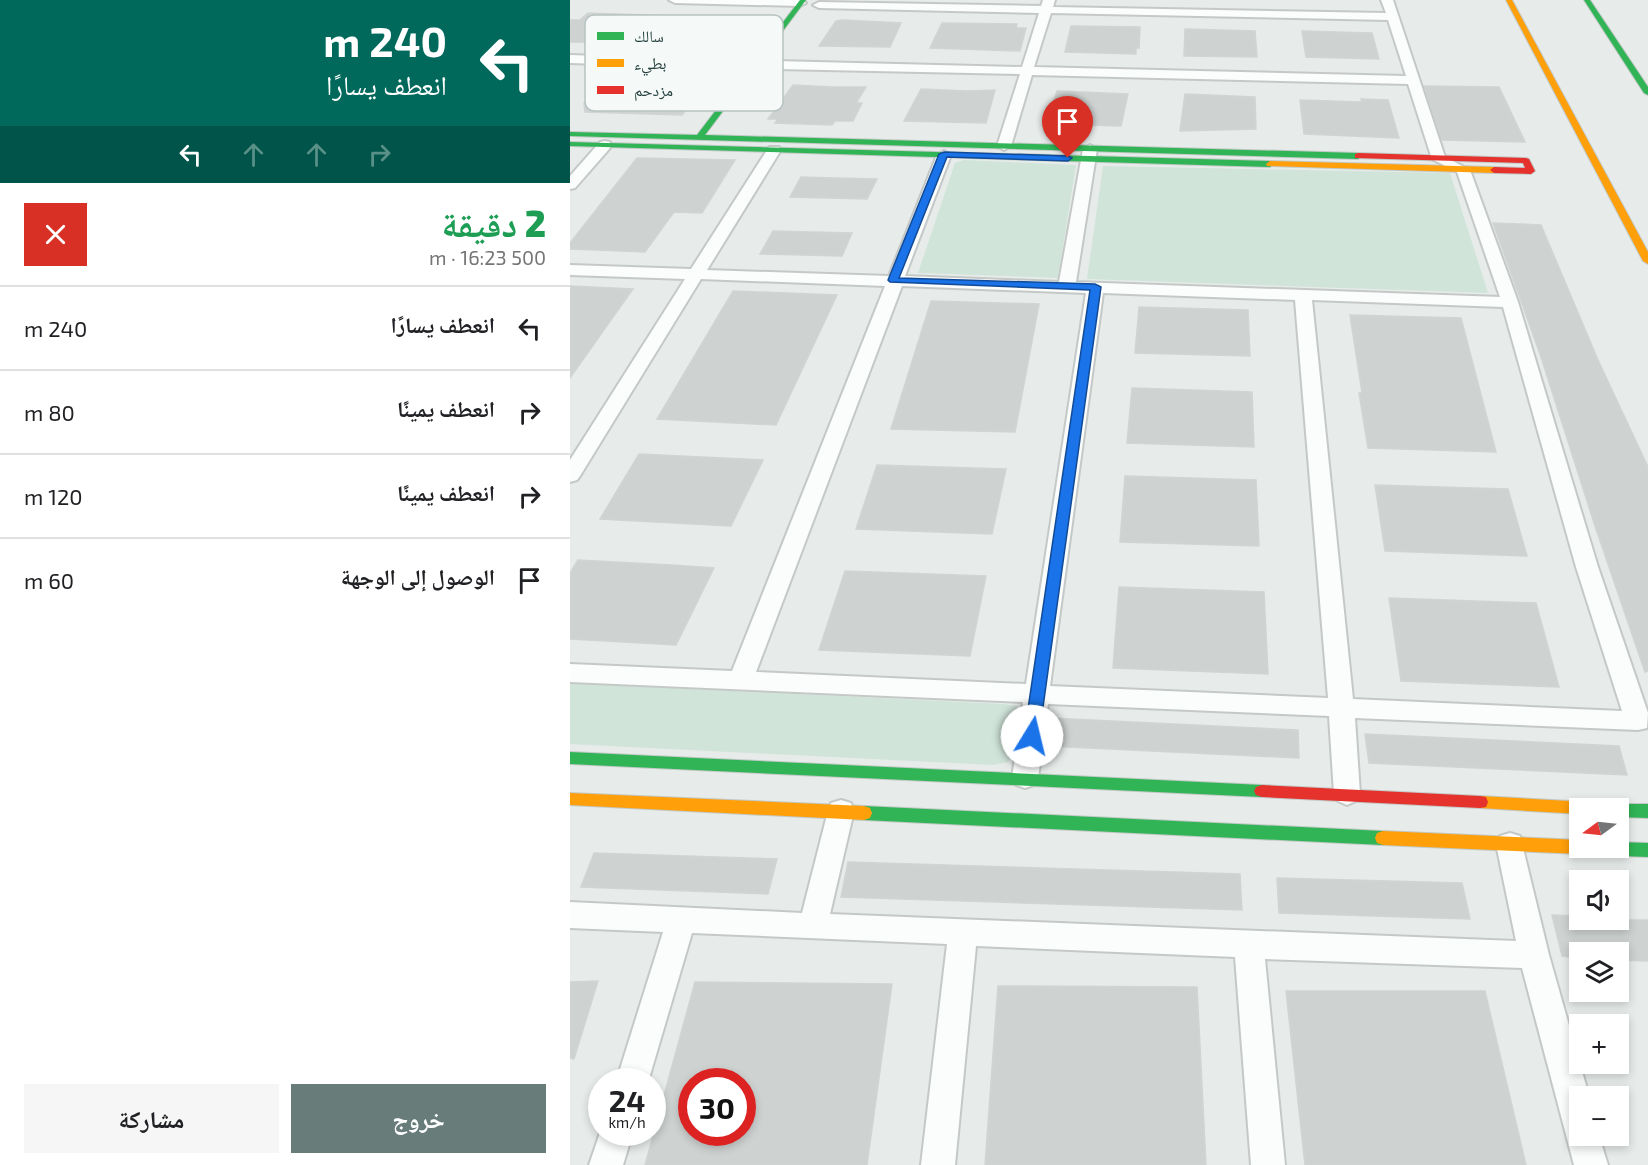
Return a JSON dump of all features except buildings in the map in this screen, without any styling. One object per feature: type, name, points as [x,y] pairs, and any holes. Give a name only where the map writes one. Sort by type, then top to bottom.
[{"type":"main road","points":[[1509,0],[1648,261]]},
{"type":"main road","points":[[1525,0],[1560,65]]},
{"type":"main road","points":[[1587,0],[1648,93]]},
{"type":"main road","points":[[783,27],[802,2]]},
{"type":"main road","points":[[783,32],[799,33]]},
{"type":"main road","points":[[783,56],[788,49]]},
{"type":"main road","points":[[699,138],[719,111]]},
{"type":"main road","points":[[724,139],[737,120]]},
{"type":"main road","points":[[570,134],[1004,146],[1089,154],[1531,171],[1526,161],[1089,154],[944,154],[570,144]]},
{"type":"main road","points":[[570,758],[1025,778],[1193,794],[1347,795],[1569,807]]},
{"type":"main road","points":[[570,799],[1194,824],[1569,847]]},
{"type":"main road","points":[[1629,810],[1648,811]]},
{"type":"main road","points":[[1629,849],[1648,850]]},
{"type":"street","points":[[675,0],[802,2]]},
{"type":"street","points":[[570,673],[1638,721],[1587,567],[1510,302],[1463,170],[1439,159],[1387,0]]},
{"type":"street","points":[[818,6],[1048,4],[1393,17]]},
{"type":"street","points":[[1004,146],[1048,4]]},
{"type":"street","points":[[570,59],[585,59]]},
{"type":"street","points":[[783,70],[1027,71],[1415,80]]},
{"type":"street","points":[[570,185],[605,145]]},
{"type":"street","points":[[570,476],[774,150]]},
{"type":"street","points":[[741,680],[893,280],[944,154]]},
{"type":"street","points":[[1067,286],[1089,154]]},
{"type":"street","points":[[570,270],[1510,302]]},
{"type":"street","points":[[1025,778],[1039,694],[1095,287]]},
{"type":"street","points":[[1303,295],[1347,795]]},
{"type":"street","points":[[813,926],[841,811]]},
{"type":"street","points":[[1510,844],[1534,955],[1570,1086]]},
{"type":"street","points":[[570,915],[1249,945],[1534,955]]},
{"type":"street","points":[[636,1068],[681,920]]},
{"type":"street","points":[[938,1165],[963,932]]},
{"type":"street","points":[[1249,945],[1268,1165]]},
{"type":"street","points":[[606,1165],[612,1146]]},
{"type":"street","points":[[1586,1146],[1591,1165]]},
{"type":"green space","points":[[964,160],[1076,165],[1058,278],[918,273],[955,163]]},
{"type":"green space","points":[[1103,166],[1450,173],[1488,293],[1087,279]]},
{"type":"green space","points":[[570,683],[1003,704],[1017,706],[1019,727],[1017,743],[1008,762],[993,765],[570,744]]},
{"type":"traffic: fast","points":[[783,27],[803,0]]},
{"type":"traffic: fast","points":[[1587,0],[1648,93]]},
{"type":"traffic: fast","points":[[699,138],[719,111]]},
{"type":"traffic: fast","points":[[570,134],[1358,156]]},
{"type":"traffic: fast","points":[[570,144],[1270,164]]},
{"type":"traffic: fast","points":[[570,758],[1262,791]]},
{"type":"traffic: fast","points":[[1629,810],[1648,811]]},
{"type":"traffic: fast","points":[[864,813],[1383,838]]},
{"type":"traffic: fast","points":[[1629,849],[1648,850]]},
{"type":"traffic: slow","points":[[1509,0],[1648,261]]},
{"type":"traffic: slow","points":[[1270,164],[1494,170]]},
{"type":"traffic: slow","points":[[570,799],[864,813]]},
{"type":"traffic: slow","points":[[1480,802],[1569,807]]},
{"type":"traffic: slow","points":[[1383,838],[1569,846]]},
{"type":"traffic: jam","points":[[1358,156],[1526,161],[1531,171],[1494,170]]},
{"type":"traffic: jam","points":[[1262,791],[1480,802]]},
{"type":"route","points":[[1032,736],[1095,287],[893,280],[944,154],[1068,158]]}]
